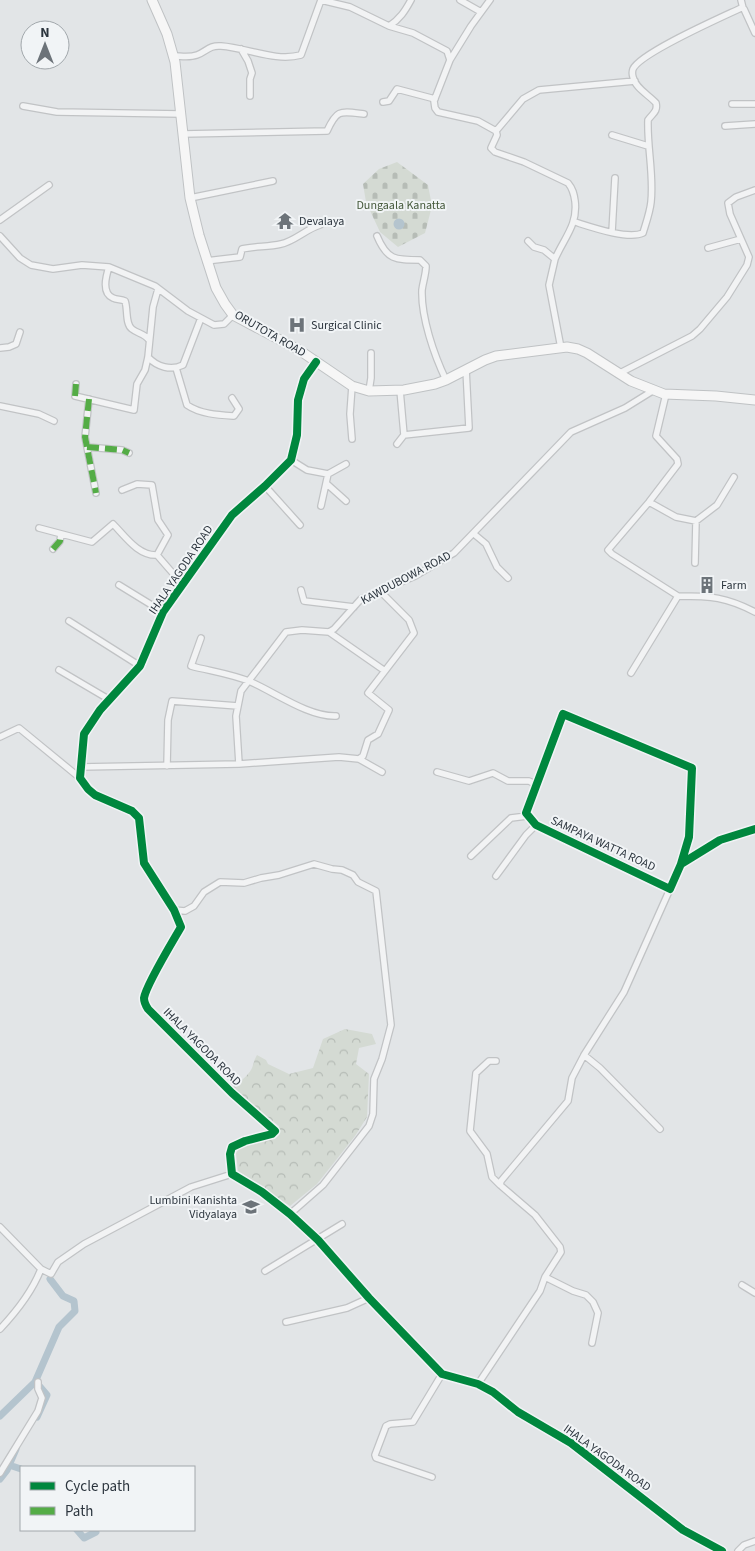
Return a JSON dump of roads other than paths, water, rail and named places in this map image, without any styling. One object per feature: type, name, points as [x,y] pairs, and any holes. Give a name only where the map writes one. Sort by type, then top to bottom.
[{"type":"main road","name":"ORUTOTA ROAD","points":[[152,0],[167,34],[174,56],[190,198],[206,261],[216,288],[233,315],[299,350],[352,386],[369,391],[416,388],[446,380],[496,356],[560,348],[578,349],[618,374],[666,394],[755,400]]},
{"type":"street","points":[[174,56],[188,57],[198,55],[207,48],[219,46],[289,58],[301,55],[321,0],[350,7],[389,26],[413,33],[447,51],[450,60]]},
{"type":"street","points":[[389,26],[396,22],[411,0]]},
{"type":"street","points":[[460,0],[481,12]]},
{"type":"street","points":[[490,0],[450,60],[435,98],[435,108],[438,112],[478,120],[496,131]]},
{"type":"street","points":[[741,0],[755,33]]},
{"type":"street","points":[[575,222],[612,232],[638,235],[643,233],[651,204],[652,178],[648,146],[648,120],[657,107],[656,103],[635,81],[633,69],[639,62],[686,34],[743,8]]},
{"type":"street","points":[[241,49],[251,66],[250,96]]},
{"type":"street","points":[[560,348],[549,285],[556,259],[575,222],[575,204],[572,188],[568,184],[524,162],[495,152],[491,148],[497,135],[496,131],[523,99],[539,90],[635,81]]},
{"type":"street","points":[[383,102],[389,101],[397,89],[435,98]]},
{"type":"street","points":[[732,104],[755,104]]},
{"type":"street","points":[[24,106],[57,112],[181,114]]},
{"type":"street","points":[[183,134],[327,131],[334,116],[344,112],[364,114]]},
{"type":"street","points":[[725,126],[755,124]]},
{"type":"street","points":[[612,136],[648,146]]},
{"type":"street","points":[[612,232],[615,178]]},
{"type":"street","points":[[190,198],[273,181]]},
{"type":"street","points":[[0,220],[49,185]]},
{"type":"street","points":[[618,374],[692,336],[727,297],[747,265],[749,257],[728,203],[736,197],[755,190]]},
{"type":"street","points":[[206,261],[240,258],[242,249],[280,244],[320,225]]},
{"type":"street","points":[[0,236],[20,258],[31,264],[53,269],[82,265],[109,268],[158,288],[188,311],[218,326],[224,324],[233,315]]},
{"type":"street","points":[[377,236],[388,256],[396,259],[420,260],[426,266],[422,290],[423,306],[434,348],[446,380]]},
{"type":"street","points":[[708,248],[741,239]]},
{"type":"street","points":[[528,241],[534,247],[544,250],[556,259]]},
{"type":"street","points":[[109,268],[105,280],[107,291],[114,299],[125,301],[129,326],[146,336],[149,340]]},
{"type":"street","points":[[76,384],[75,396],[134,410],[137,384],[145,370],[148,357],[158,288]]},
{"type":"street","points":[[148,357],[152,362],[165,367],[176,368],[183,365],[201,318]]},
{"type":"street","points":[[0,348],[16,344],[20,332]]},
{"type":"street","points":[[369,391],[372,378],[371,354]]},
{"type":"street","points":[[316,362],[304,379],[298,400],[297,435],[291,460],[307,470],[328,474],[346,464]]},
{"type":"street","points":[[176,368],[187,405],[192,409],[234,416],[238,409],[232,398]]},
{"type":"street","points":[[404,435],[469,428],[466,369]]},
{"type":"street","points":[[352,386],[350,414],[352,439]]},
{"type":"street","points":[[398,444],[404,435],[400,390]]},
{"type":"street","name":"KAWDUBOWA ROAD","points":[[329,632],[334,629],[361,599],[415,576],[454,553],[571,432],[625,408],[654,390]]},
{"type":"street","points":[[666,394],[656,436],[677,459],[678,464],[608,550],[678,596],[709,596],[737,603],[755,612]]},
{"type":"street","points":[[89,399],[85,437],[96,493]]},
{"type":"street","points":[[0,406],[39,414],[54,421]]},
{"type":"street","points":[[87,447],[122,450],[129,453]]},
{"type":"street","name":"IHALA YAGODA ROAD","points":[[232,1174],[230,1154],[232,1147],[245,1141],[272,1134],[275,1131],[232,1093],[145,1004],[144,997],[151,982],[181,927],[174,910],[144,863],[139,818],[132,811],[95,795],[88,789],[80,778],[80,767],[84,734],[100,710],[140,666],[163,612],[232,515],[291,460]]},
{"type":"street","points":[[321,506],[328,474]]},
{"type":"street","points":[[696,522],[717,506],[734,477]]},
{"type":"street","points":[[122,490],[137,484],[152,485],[158,520],[168,535],[157,555]]},
{"type":"street","points":[[327,484],[346,500]]},
{"type":"street","points":[[265,486],[300,525]]},
{"type":"street","points":[[649,502],[676,517],[696,522]]},
{"type":"street","points":[[695,563],[696,522]]},
{"type":"street","points":[[39,528],[92,542],[113,524],[141,552],[150,556],[157,555]]},
{"type":"street","points":[[53,549],[60,541],[61,534]]},
{"type":"street","points":[[474,534],[486,544],[497,567],[508,578]]},
{"type":"street","points":[[157,555],[183,585]]},
{"type":"street","points":[[119,585],[163,612]]},
{"type":"street","points":[[301,590],[304,601],[354,607]]},
{"type":"street","points":[[359,760],[363,756],[368,740],[378,734],[389,710],[368,693],[414,633],[409,620],[380,591]]},
{"type":"street","points":[[630,673],[678,596]]},
{"type":"street","points":[[69,621],[140,666]]},
{"type":"street","points":[[239,764],[236,716],[241,691],[286,632],[302,630],[329,632],[385,671]]},
{"type":"street","points":[[201,638],[191,666],[249,681],[306,709],[326,716],[336,716]]},
{"type":"street","points":[[59,670],[110,700]]},
{"type":"street","points":[[167,766],[168,720],[172,701],[238,706]]},
{"type":"street","points":[[471,856],[511,818],[527,816],[526,813],[535,784],[562,714],[692,768],[689,837],[681,864],[624,992],[584,1055],[572,1078],[568,1101],[501,1181],[500,1185]]},
{"type":"street","points":[[0,737],[19,728],[80,778]]},
{"type":"street","points":[[80,767],[239,764],[339,757],[359,760],[382,772]]},
{"type":"street","points":[[437,772],[469,781],[493,773],[508,781],[529,781],[535,784]]},
{"type":"street","name":"SAMPAYA WATTA ROAD","points":[[527,816],[536,825],[670,888]]},
{"type":"street","points":[[496,876],[526,835],[536,825]]},
{"type":"street","points":[[681,864],[720,840],[755,829]]},
{"type":"street","points":[[174,910],[185,911],[194,906],[204,892],[220,882],[244,883],[314,864],[348,872],[358,882],[376,890],[391,1025],[382,1059],[374,1079],[374,1114],[369,1126],[323,1184],[290,1214]]},
{"type":"street","points":[[584,1055],[600,1068],[660,1129]]},
{"type":"street","points":[[0,1227],[42,1269],[51,1274],[58,1262],[84,1244],[191,1188],[232,1174],[262,1192],[290,1214],[318,1240],[369,1298],[442,1374],[478,1384],[540,1291],[545,1277],[561,1252],[560,1247],[535,1215],[492,1177],[487,1154],[470,1131],[476,1073],[489,1061],[496,1061]]},
{"type":"street","points":[[265,1271],[342,1224]]},
{"type":"street","points":[[0,1329],[18,1310],[42,1269]]},
{"type":"street","points":[[545,1277],[573,1291],[586,1295],[594,1302],[598,1313],[592,1344]]},
{"type":"street","points":[[742,1285],[755,1293]]},
{"type":"street","points":[[286,1322],[348,1308],[369,1298]]},
{"type":"street","points":[[432,1478],[376,1458],[375,1455],[386,1426],[413,1422],[442,1374]]},
{"type":"street","points":[[0,1473],[38,1412],[42,1398],[38,1389],[38,1382]]},
{"type":"street","name":"IHALA YAGODA ROAD","points":[[478,1384],[493,1392],[518,1412],[571,1442],[683,1530],[722,1551]]},
{"type":"street","points":[[738,1551],[744,1544],[755,1541]]},
{"type":"water","points":[[399,218],[405,224],[399,230],[393,224]]},
{"type":"waterway","points":[[0,1416],[35,1382],[59,1327],[75,1311],[74,1301],[63,1296],[50,1279]]},
{"type":"waterway","points":[[36,1382],[47,1395],[37,1417]]},
{"type":"waterway","points":[[0,1479],[7,1470],[16,1449]]},
{"type":"waterway","points":[[9,1465],[20,1469]]},
{"type":"waterway","points":[[78,1531],[84,1538],[96,1532]]},
{"type":"place","name":"Devalaya","points":[[285,221]]},
{"type":"place","name":"Surgical Clinic","points":[[297,325]]},
{"type":"place","name":"Farm","points":[[707,585]]},
{"type":"place","name":"Lumbini Kanishta Vidyalaya","points":[[251,1207]]},
{"type":"park label","name":"Dungaala Kanatta","points":[[401,205]]}]
